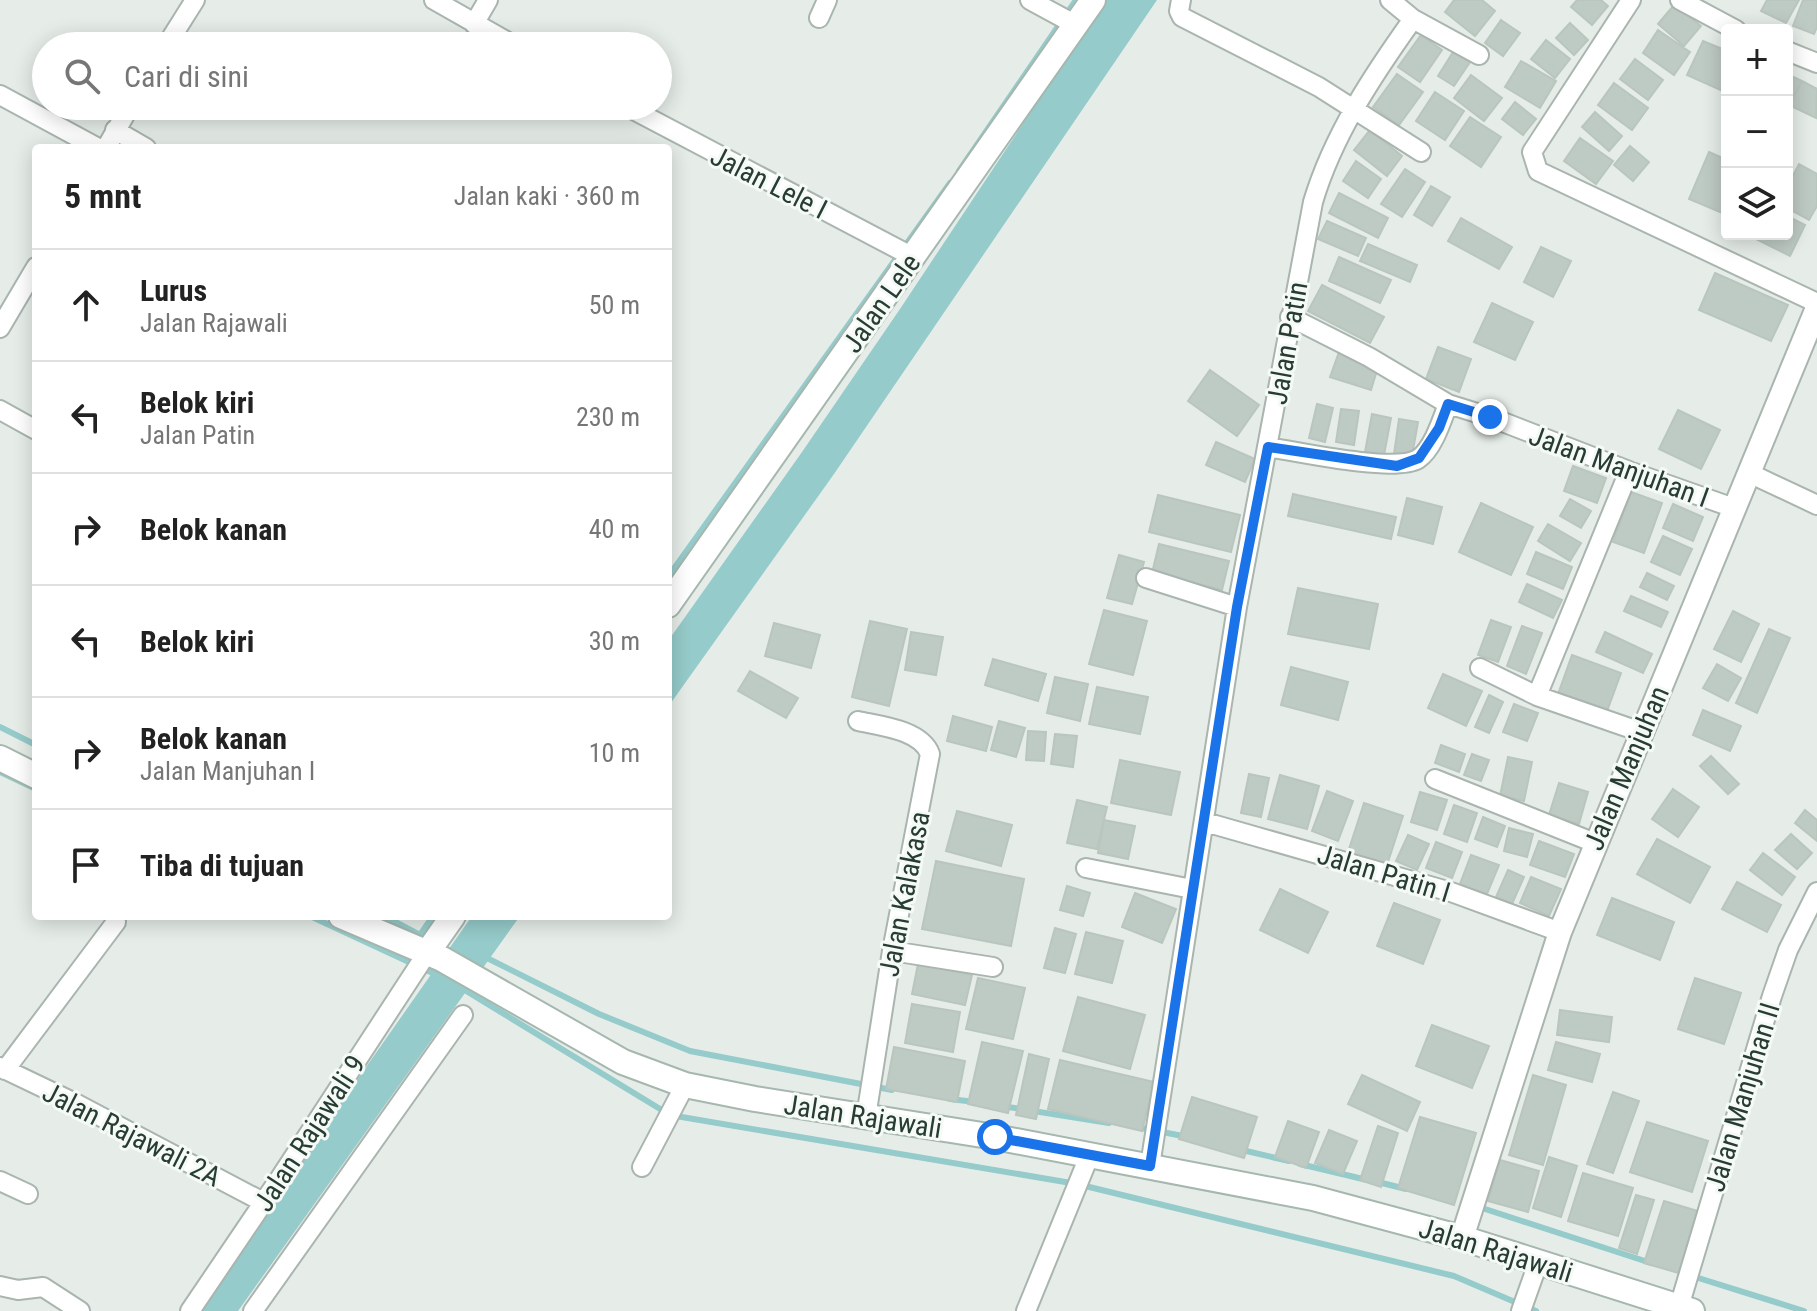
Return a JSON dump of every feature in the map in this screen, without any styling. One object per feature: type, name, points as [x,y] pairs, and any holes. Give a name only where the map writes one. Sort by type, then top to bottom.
[{"type":"main road","name":"Jalan Lele","points":[[672,599],[1093,0]]},
{"type":"main road","points":[[0,758],[32,774]]},
{"type":"main road","name":"Jalan Rajawali","points":[[350,920],[477,977],[623,1062],[685,1085],[1090,1154],[1313,1198],[1462,1238],[1685,1309]]},
{"type":"main road","points":[[435,956],[451,920]]},
{"type":"street","points":[[175,32],[195,0]]},
{"type":"street","points":[[434,0],[489,32]]},
{"type":"street","points":[[474,24],[488,0]]},
{"type":"street","points":[[819,18],[827,0]]},
{"type":"street","points":[[1030,0],[1076,25]]},
{"type":"street","points":[[1181,0],[1179,11],[1182,17],[1273,62],[1421,152]]},
{"type":"street","points":[[1390,0],[1413,19],[1479,55]]},
{"type":"street","points":[[1631,0],[1532,152],[1538,171],[1817,306]]},
{"type":"street","points":[[1680,0],[1725,24]]},
{"type":"street","name":"Jalan Patin","points":[[1150,1166],[1237,607],[1313,202],[1322,171],[1354,109],[1413,19]]},
{"type":"street","points":[[1793,53],[1817,63]]},
{"type":"street","points":[[0,95],[32,112]]},
{"type":"street","points":[[46,120],[91,144]]},
{"type":"street","points":[[108,144],[121,120]]},
{"type":"street","name":"Jalan Lele I","points":[[653,120],[913,257]]},
{"type":"street","points":[[115,130],[139,144]]},
{"type":"street","points":[[0,328],[32,274]]},
{"type":"street","name":"Jalan Manjuhan","points":[[1462,1238],[1560,932],[1817,306]]},
{"type":"street","name":"Jalan Manjuhan I","points":[[1290,317],[1369,357],[1448,404],[1734,508]]},
{"type":"street","points":[[1268,447],[1397,466],[1419,458],[1439,428],[1448,404]]},
{"type":"street","points":[[0,410],[32,428]]},
{"type":"street","points":[[1537,696],[1629,471]]},
{"type":"street","points":[[1749,473],[1817,505]]},
{"type":"street","points":[[1146,578],[1237,607]]},
{"type":"street","points":[[1480,668],[1537,696],[1641,732]]},
{"type":"street","name":"Jalan Kalakasa","points":[[858,721],[921,740],[930,754],[892,951],[866,1117]]},
{"type":"street","points":[[1435,779],[1595,843]]},
{"type":"street","name":"Jalan Patin I","points":[[1205,822],[1451,892],[1560,932]]},
{"type":"street","points":[[1086,868],[1192,889]]},
{"type":"street","name":"Jalan Manjuhan II","points":[[1685,1309],[1772,996],[1788,950],[1817,892]]},
{"type":"street","points":[[3,1068],[116,922]]},
{"type":"street","points":[[892,951],[993,967]]},
{"type":"street","name":"Jalan Rajawali 9","points":[[190,1311],[435,956]]},
{"type":"street","points":[[253,1311],[463,1015]]},
{"type":"street","name":"Jalan Rajawali 2A","points":[[3,1068],[263,1202]]},
{"type":"street","points":[[642,1167],[685,1085]]},
{"type":"street","points":[[1026,1311],[1090,1154]]},
{"type":"street","points":[[0,1181],[28,1194]]},
{"type":"street","points":[[1521,1311],[1538,1263]]},
{"type":"street","points":[[0,1286],[18,1290],[43,1287],[80,1311]]},
{"type":"water","points":[[1105,0],[1157,0],[834,474],[672,701],[672,635],[900,309]]},
{"type":"water","points":[[469,920],[517,920],[238,1311],[195,1311]]},
{"type":"building","points":[[1454,0],[1482,0],[1495,11],[1475,36],[1445,12]]},
{"type":"building","points":[[1577,0],[1601,0],[1608,6],[1592,25],[1571,7]]},
{"type":"building","points":[[1767,0],[1799,0],[1786,23],[1761,11]]},
{"type":"building","points":[[1803,0],[1817,0],[1814,34],[1793,26]]},
{"type":"building","points":[[1674,5],[1701,26],[1684,46],[1658,24]]},
{"type":"building","points":[[1501,20],[1520,33],[1503,56],[1485,43]]},
{"type":"building","points":[[1570,23],[1588,40],[1574,55],[1556,38]]},
{"type":"building","points":[[1658,30],[1690,52],[1674,75],[1643,53]]},
{"type":"building","points":[[1421,35],[1442,50],[1420,82],[1398,67]]},
{"type":"building","points":[[1546,40],[1570,59],[1555,78],[1531,59]]},
{"type":"building","points":[[1703,41],[1721,48],[1721,90],[1687,75]]},
{"type":"building","points":[[1453,52],[1470,62],[1454,86],[1438,76]]},
{"type":"building","points":[[1635,59],[1663,80],[1648,100],[1620,79]]},
{"type":"building","points":[[1521,61],[1556,81],[1540,108],[1505,87]]},
{"type":"building","points":[[1397,74],[1423,92],[1399,125],[1373,107]]},
{"type":"building","points":[[1471,75],[1502,98],[1484,121],[1454,98]]},
{"type":"building","points":[[1793,77],[1802,81],[1793,98]]},
{"type":"building","points":[[1802,81],[1817,89],[1816,118],[1793,107],[1793,98]]},
{"type":"building","points":[[1614,83],[1648,108],[1632,130],[1598,105]]},
{"type":"building","points":[[1435,92],[1464,111],[1445,140],[1416,121]]},
{"type":"building","points":[[1515,102],[1536,119],[1523,135],[1502,119]]},
{"type":"building","points":[[1595,112],[1622,136],[1609,151],[1582,127]]},
{"type":"building","points":[[1470,117],[1501,137],[1481,167],[1450,146]]},
{"type":"building","points":[[1370,130],[1402,156],[1387,176],[1354,150]]},
{"type":"building","points":[[1580,138],[1613,161],[1596,184],[1564,161]]},
{"type":"building","points":[[1630,146],[1649,162],[1633,181],[1614,165]]},
{"type":"building","points":[[1709,152],[1721,157],[1721,212],[1689,199]]},
{"type":"building","points":[[1356,161],[1381,179],[1368,198],[1343,181]]},
{"type":"building","points":[[1799,164],[1817,174],[1817,206],[1809,220],[1793,211],[1793,176]]},
{"type":"building","points":[[1405,169],[1425,182],[1402,217],[1381,204]]},
{"type":"building","points":[[1431,186],[1450,197],[1432,226],[1414,215]]},
{"type":"building","points":[[1339,193],[1388,218],[1378,238],[1329,213]]},
{"type":"building","points":[[1461,218],[1512,247],[1499,269],[1448,241]]},
{"type":"building","points":[[1793,219],[1805,225],[1790,256],[1758,240],[1793,240]]},
{"type":"building","points":[[1327,221],[1366,238],[1358,256],[1318,239]]},
{"type":"building","points":[[1368,244],[1417,265],[1410,282],[1360,261]]},
{"type":"building","points":[[1541,247],[1571,261],[1553,297],[1524,282]]},
{"type":"building","points":[[1339,257],[1391,280],[1380,303],[1329,281]]},
{"type":"building","points":[[1715,273],[1788,305],[1771,341],[1699,310]]},
{"type":"building","points":[[1322,285],[1384,317],[1370,343],[1308,311]]},
{"type":"building","points":[[1492,303],[1533,322],[1515,360],[1474,342]]},
{"type":"building","points":[[1438,347],[1471,359],[1459,392],[1426,379]]},
{"type":"building","points":[[1339,352],[1379,364],[1371,390],[1330,377]]},
{"type":"building","points":[[1210,370],[1259,405],[1237,436],[1188,401]]},
{"type":"building","points":[[1317,404],[1333,408],[1325,442],[1309,438]]},
{"type":"building","points":[[1341,409],[1359,411],[1354,445],[1336,442]]},
{"type":"building","points":[[1678,410],[1720,430],[1701,469],[1659,449]]},
{"type":"building","points":[[1372,414],[1391,418],[1384,455],[1365,452]]},
{"type":"building","points":[[1399,419],[1418,422],[1412,456],[1394,454]]},
{"type":"building","points":[[1216,442],[1255,459],[1245,482],[1206,465]]},
{"type":"building","points":[[1573,466],[1606,478],[1597,503],[1564,491]]},
{"type":"building","points":[[1631,492],[1662,503],[1644,553],[1613,542]]},
{"type":"building","points":[[1293,494],[1396,517],[1391,539],[1288,516]]},
{"type":"building","points":[[1158,495],[1240,515],[1231,552],[1149,532]]},
{"type":"building","points":[[1407,498],[1442,507],[1433,544],[1398,535]]},
{"type":"building","points":[[1570,499],[1591,511],[1581,528],[1560,516]]},
{"type":"building","points":[[1481,503],[1533,527],[1511,575],[1459,552]]},
{"type":"building","points":[[1673,504],[1703,517],[1693,541],[1663,528]]},
{"type":"building","points":[[1548,524],[1581,543],[1570,561],[1538,541]]},
{"type":"building","points":[[1663,536],[1692,549],[1680,575],[1651,562]]},
{"type":"building","points":[[1159,544],[1229,561],[1222,590],[1152,573]]},
{"type":"building","points":[[1536,552],[1572,567],[1563,589],[1527,574]]},
{"type":"building","points":[[1119,555],[1144,562],[1132,604],[1107,598]]},
{"type":"building","points":[[1647,573],[1674,586],[1667,600],[1640,587]]},
{"type":"building","points":[[1527,584],[1562,600],[1553,618],[1519,602]]},
{"type":"building","points":[[1298,588],[1378,604],[1369,649],[1288,634]]},
{"type":"building","points":[[1631,596],[1668,612],[1661,627],[1624,611]]},
{"type":"building","points":[[1104,610],[1147,621],[1133,675],[1089,664]]},
{"type":"building","points":[[1733,611],[1759,624],[1741,662],[1714,649]]},
{"type":"building","points":[[1491,620],[1511,627],[1498,662],[1478,655]]},
{"type":"building","points":[[870,621],[907,629],[889,706],[852,697]]},
{"type":"building","points":[[774,623],[820,635],[811,668],[765,656]]},
{"type":"building","points":[[1522,626],[1542,633],[1526,674],[1507,666]]},
{"type":"building","points":[[1769,629],[1790,638],[1757,713],[1736,703]]},
{"type":"building","points":[[911,632],[943,637],[936,675],[905,670]]},
{"type":"building","points":[[1605,632],[1652,654],[1643,673],[1596,652]]},
{"type":"building","points":[[1572,655],[1621,673],[1606,714],[1557,697]]},
{"type":"building","points":[[993,659],[1046,674],[1038,701],[985,685]]},
{"type":"building","points":[[1717,664],[1741,678],[1728,701],[1703,688]]},
{"type":"building","points":[[1291,667],[1348,682],[1338,720],[1281,705]]},
{"type":"building","points":[[750,671],[798,698],[786,718],[738,691]]},
{"type":"building","points":[[1443,674],[1482,691],[1466,726],[1428,708]]},
{"type":"building","points":[[1055,677],[1088,684],[1080,721],[1047,713]]},
{"type":"building","points":[[1097,687],[1148,697],[1140,734],[1089,724]]},
{"type":"building","points":[[1489,695],[1503,702],[1489,733],[1475,727]]},
{"type":"building","points":[[1514,704],[1538,713],[1527,741],[1503,732]]},
{"type":"building","points":[[1703,710],[1741,726],[1730,751],[1693,735]]},
{"type":"building","points":[[953,716],[992,727],[986,751],[947,741]]},
{"type":"building","points":[[999,721],[1025,728],[1016,757],[991,750]]},
{"type":"building","points":[[1028,731],[1046,732],[1044,761],[1026,760]]},
{"type":"building","points":[[1055,734],[1077,736],[1073,767],[1051,764]]},
{"type":"building","points":[[1441,745],[1465,754],[1459,772],[1435,763]]},
{"type":"building","points":[[1472,754],[1489,760],[1481,781],[1464,775]]},
{"type":"building","points":[[1711,756],[1739,784],[1728,794],[1700,766]]},
{"type":"building","points":[[1508,757],[1532,762],[1524,801],[1500,796]]},
{"type":"building","points":[[1120,760],[1180,772],[1171,815],[1111,803]]},
{"type":"building","points":[[1249,774],[1269,778],[1261,817],[1241,813]]},
{"type":"building","points":[[1280,775],[1319,786],[1307,829],[1268,819]]},
{"type":"building","points":[[1559,783],[1588,792],[1579,824],[1549,815]]},
{"type":"building","points":[[1673,789],[1699,807],[1678,837],[1652,819]]},
{"type":"building","points":[[1327,791],[1353,801],[1338,841],[1312,831]]},
{"type":"building","points":[[1420,792],[1447,800],[1437,830],[1411,822]]},
{"type":"building","points":[[1077,800],[1107,807],[1097,849],[1067,843]]},
{"type":"building","points":[[1364,803],[1403,816],[1387,865],[1348,852]]},
{"type":"building","points":[[1454,805],[1477,813],[1467,842],[1444,834]]},
{"type":"building","points":[[1805,810],[1817,820],[1817,841],[1795,823]]},
{"type":"building","points":[[957,811],[1012,825],[1001,866],[946,851]]},
{"type":"building","points":[[1483,817],[1505,826],[1497,847],[1475,839]]},
{"type":"building","points":[[1104,820],[1135,826],[1128,859],[1098,853]]},
{"type":"building","points":[[1509,828],[1533,834],[1527,857],[1504,851]]},
{"type":"building","points":[[1791,834],[1812,853],[1797,869],[1775,850]]},
{"type":"building","points":[[1408,835],[1429,844],[1417,870],[1396,861]]},
{"type":"building","points":[[1657,839],[1710,867],[1690,903],[1637,874]]},
{"type":"building","points":[[1539,841],[1574,854],[1565,877],[1530,865]]},
{"type":"building","points":[[1436,842],[1462,852],[1452,878],[1426,868]]},
{"type":"building","points":[[1763,853],[1795,877],[1782,895],[1750,870]]},
{"type":"building","points":[[1471,855],[1499,865],[1487,894],[1460,884]]},
{"type":"building","points":[[936,861],[1024,879],[1011,946],[922,929]]},
{"type":"building","points":[[1508,870],[1524,877],[1512,904],[1496,897]]},
{"type":"building","points":[[1531,877],[1561,889],[1549,916],[1520,903]]},
{"type":"building","points":[[1737,882],[1781,905],[1767,932],[1722,909]]},
{"type":"building","points":[[1067,886],[1090,893],[1083,916],[1060,910]]},
{"type":"building","points":[[1280,889],[1328,912],[1308,953],[1260,930]]},
{"type":"building","points":[[1135,893],[1176,909],[1162,943],[1122,927]]},
{"type":"building","points":[[1612,898],[1674,922],[1660,960],[1597,935]]},
{"type":"building","points":[[1394,903],[1440,920],[1423,964],[1377,946]]},
{"type":"building","points":[[1055,928],[1076,934],[1065,973],[1044,968]]},
{"type":"building","points":[[1086,932],[1123,941],[1112,983],[1075,974]]},
{"type":"building","points":[[918,964],[972,975],[965,1005],[912,994]]},
{"type":"building","points":[[978,978],[1025,988],[1013,1039],[966,1029]]},
{"type":"building","points":[[1695,978],[1741,993],[1724,1044],[1678,1029]]},
{"type":"building","points":[[1078,997],[1145,1015],[1130,1069],[1063,1051]]},
{"type":"building","points":[[912,1004],[960,1012],[953,1052],[905,1043]]},
{"type":"building","points":[[1560,1010],[1612,1017],[1609,1042],[1557,1035]]},
{"type":"building","points":[[1432,1025],[1489,1046],[1472,1088],[1416,1066]]},
{"type":"building","points":[[982,1042],[1023,1051],[1008,1113],[968,1104]]},
{"type":"building","points":[[1556,1042],[1600,1054],[1592,1082],[1548,1070]]},
{"type":"building","points":[[894,1047],[965,1061],[957,1102],[886,1089]]},
{"type":"building","points":[[1029,1054],[1049,1059],[1036,1119],[1016,1115]]},
{"type":"building","points":[[1060,1060],[1154,1082],[1142,1131],[1048,1109]]},
{"type":"building","points":[[1362,1075],[1420,1102],[1407,1131],[1348,1104]]},
{"type":"building","points":[[1533,1075],[1566,1085],[1543,1165],[1509,1155]]},
{"type":"building","points":[[1613,1092],[1639,1101],[1613,1173],[1587,1164]]},
{"type":"building","points":[[1192,1097],[1257,1117],[1244,1158],[1179,1139]]},
{"type":"building","points":[[1420,1117],[1476,1133],[1454,1205],[1398,1188]]},
{"type":"building","points":[[1288,1121],[1319,1132],[1306,1168],[1275,1157]]},
{"type":"building","points":[[1647,1122],[1708,1141],[1692,1192],[1630,1172]]},
{"type":"building","points":[[1378,1126],[1398,1133],[1381,1187],[1360,1180]]},
{"type":"building","points":[[1329,1130],[1357,1141],[1343,1174],[1315,1163]]},
{"type":"building","points":[[1549,1157],[1577,1166],[1561,1217],[1533,1208]]},
{"type":"building","points":[[1500,1160],[1539,1171],[1528,1212],[1488,1201]]},
{"type":"building","points":[[1583,1173],[1633,1188],[1618,1236],[1568,1221]]},
{"type":"building","points":[[1636,1195],[1654,1200],[1637,1254],[1619,1248]]},
{"type":"building","points":[[1664,1201],[1701,1212],[1682,1274],[1644,1263]]},
{"type":"waterway","points":[[959,171],[1076,0]]},
{"type":"waterway","points":[[672,571],[950,183]]},
{"type":"waterway","points":[[0,727],[32,743]]},
{"type":"waterway","points":[[0,772],[32,787]]},
{"type":"waterway","points":[[319,920],[439,976]]},
{"type":"waterway","points":[[392,920],[431,939]]},
{"type":"waterway","points":[[420,935],[430,920]]},
{"type":"waterway","points":[[483,956],[599,1014],[690,1051],[892,1090]]},
{"type":"waterway","points":[[463,989],[670,1115],[1077,1184],[1454,1276],[1536,1311]]},
{"type":"waterway","points":[[950,1099],[975,1102]]},
{"type":"waterway","points":[[1002,1106],[1109,1123]]},
{"type":"waterway","points":[[1136,1127],[1188,1137]]},
{"type":"waterway","points":[[1242,1150],[1289,1161]]},
{"type":"waterway","points":[[1300,1164],[1367,1180]]},
{"type":"waterway","points":[[1378,1182],[1406,1189]]},
{"type":"waterway","points":[[1479,1207],[1651,1263]]},
{"type":"waterway","points":[[1692,1276],[1804,1311]]},
{"type":"route","points":[[995,1137],[1150,1166],[1237,607],[1268,447],[1397,466],[1419,458],[1439,428],[1448,404],[1490,417]]}]
